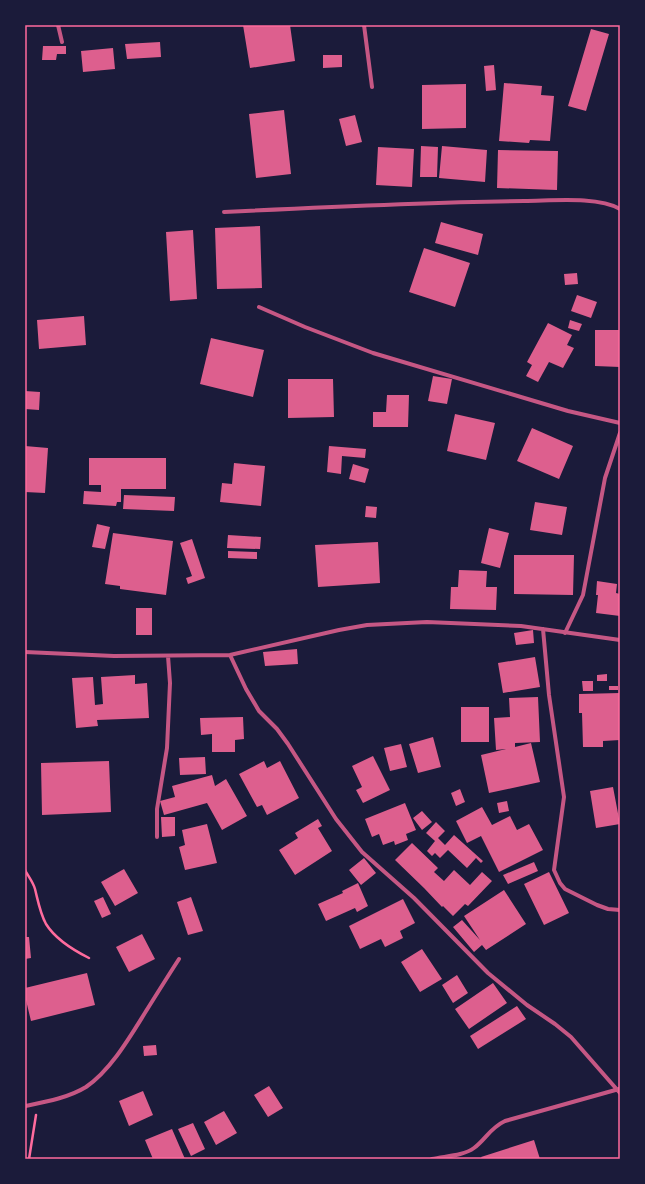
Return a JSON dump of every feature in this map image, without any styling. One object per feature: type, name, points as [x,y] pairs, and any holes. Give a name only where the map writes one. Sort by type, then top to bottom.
[{"type":"street","points":[[58,25],[62,42]]},
{"type":"street","points":[[364,25],[372,87]]},
{"type":"street","points":[[224,212],[448,202],[580,201],[603,203],[620,209]]},
{"type":"street","points":[[259,307],[305,327],[374,353],[568,411],[620,423]]},
{"type":"street","points":[[565,633],[585,589],[606,478],[620,433]]},
{"type":"street","points":[[25,652],[114,656],[230,655],[367,625],[427,622],[522,626],[620,640]]},
{"type":"street","points":[[543,629],[549,695],[564,797],[554,870],[560,883],[565,889],[597,905],[608,909],[620,910]]},
{"type":"street","points":[[230,655],[246,689],[259,711],[281,734],[336,819],[362,852],[414,898],[488,973],[527,1005],[556,1024],[571,1037],[619,1090],[505,1121],[492,1129],[476,1147],[469,1151],[432,1159]]},
{"type":"street","points":[[158,837],[158,809],[167,748],[170,683],[168,656]]},
{"type":"street","points":[[25,1106],[73,1094],[86,1087],[97,1078],[122,1048],[179,960]]},
{"type":"path","points":[[25,870],[34,887],[39,907],[46,924],[55,935],[72,950],[89,958]]},
{"type":"path","points":[[29,1159],[38,1103]]},
{"type":"building","points":[[243,25],[290,25],[295,61],[250,68]]},
{"type":"building","points":[[591,29],[609,34],[586,111],[568,106]]},
{"type":"building","points":[[160,42],[161,57],[127,59],[125,44]]},
{"type":"building","points":[[43,46],[66,46],[66,54],[57,54],[56,60],[42,60]]},
{"type":"building","points":[[113,48],[115,69],[83,72],[81,51]]},
{"type":"building","points":[[323,55],[342,55],[342,67],[323,68]]},
{"type":"building","points":[[494,65],[496,90],[486,91],[484,66]]},
{"type":"building","points":[[504,83],[542,86],[541,95],[554,96],[550,141],[530,140],[529,143],[499,141]]},
{"type":"building","points":[[466,84],[466,128],[422,129],[422,85]]},
{"type":"building","points":[[284,110],[291,174],[256,178],[249,114]]},
{"type":"building","points":[[355,115],[362,142],[346,146],[339,119]]},
{"type":"building","points":[[421,146],[438,147],[437,177],[420,177]]},
{"type":"building","points":[[442,146],[487,150],[485,182],[439,178]]},
{"type":"building","points":[[378,147],[414,149],[412,187],[376,185]]},
{"type":"building","points":[[498,150],[558,151],[557,190],[497,188]]},
{"type":"building","points":[[441,222],[483,234],[478,255],[435,243]]},
{"type":"building","points":[[260,226],[262,288],[217,289],[215,228]]},
{"type":"building","points":[[193,230],[197,299],[170,301],[166,232]]},
{"type":"building","points":[[424,248],[470,263],[455,307],[409,292]]},
{"type":"building","points":[[577,273],[578,284],[565,285],[564,274]]},
{"type":"building","points":[[577,295],[597,302],[591,318],[571,311]]},
{"type":"building","points":[[84,316],[86,345],[39,349],[37,320]]},
{"type":"building","points":[[570,320],[582,324],[579,331],[568,328]]},
{"type":"building","points":[[548,323],[572,335],[567,345],[574,348],[563,368],[549,362],[538,382],[526,376],[532,365],[527,362]]},
{"type":"building","points":[[595,330],[620,330],[620,367],[595,366]]},
{"type":"building","points":[[211,338],[264,350],[253,397],[200,384]]},
{"type":"building","points":[[433,376],[452,379],[447,404],[428,401]]},
{"type":"building","points":[[288,379],[333,379],[334,417],[288,418]]},
{"type":"building","points":[[25,391],[40,392],[39,410],[25,409]]},
{"type":"building","points":[[387,395],[409,395],[408,427],[373,427],[373,412],[386,412]]},
{"type":"building","points":[[455,414],[495,423],[486,460],[447,451]]},
{"type":"building","points":[[532,428],[573,446],[559,479],[517,461]]},
{"type":"building","points":[[25,446],[48,448],[45,493],[25,492]]},
{"type":"building","points":[[329,446],[366,449],[365,458],[342,456],[341,474],[327,472]]},
{"type":"building","points":[[89,458],[166,458],[166,489],[121,489],[121,502],[117,502],[116,506],[83,504],[84,491],[101,492],[101,485],[89,485]]},
{"type":"building","points":[[234,463],[265,466],[261,506],[220,502],[222,483],[232,484]]},
{"type":"building","points":[[353,464],[369,469],[365,483],[349,479]]},
{"type":"building","points":[[124,495],[175,497],[174,511],[123,509]]},
{"type":"building","points":[[535,502],[567,507],[562,535],[530,530]]},
{"type":"building","points":[[366,506],[377,507],[376,518],[365,517]]},
{"type":"building","points":[[97,524],[110,527],[105,549],[92,547]]},
{"type":"building","points":[[489,528],[509,533],[500,568],[481,563]]},
{"type":"building","points":[[113,533],[173,541],[166,595],[120,589],[120,586],[105,584]]},
{"type":"building","points":[[228,535],[261,537],[260,549],[227,548]]},
{"type":"building","points":[[192,539],[205,578],[188,584],[186,578],[192,576],[180,543]]},
{"type":"building","points":[[378,542],[380,583],[318,587],[315,545]]},
{"type":"building","points":[[228,551],[257,552],[257,559],[228,558]]},
{"type":"building","points":[[514,555],[574,555],[573,595],[514,594]]},
{"type":"building","points":[[459,570],[487,571],[486,587],[497,587],[496,610],[450,609],[451,587],[458,587]]},
{"type":"building","points":[[597,581],[617,584],[616,593],[620,594],[620,616],[596,613],[598,595],[596,595]]},
{"type":"building","points":[[136,608],[152,608],[152,635],[136,635]]},
{"type":"building","points":[[533,630],[534,643],[516,645],[514,633]]},
{"type":"building","points":[[297,649],[298,664],[265,666],[263,652]]},
{"type":"building","points":[[535,657],[540,687],[503,693],[498,663]]},
{"type":"building","points":[[607,674],[607,681],[597,681],[597,675]]},
{"type":"building","points":[[135,675],[135,684],[147,683],[149,718],[97,720],[98,726],[76,728],[72,678],[93,677],[95,705],[103,704],[101,677]]},
{"type":"building","points":[[582,681],[593,681],[593,691],[583,691]]},
{"type":"building","points":[[609,686],[618,686],[618,690],[609,690]]},
{"type":"building","points":[[620,693],[620,740],[603,741],[603,747],[583,747],[582,713],[579,713],[579,694]]},
{"type":"building","points":[[538,697],[540,742],[515,743],[515,747],[531,743],[540,782],[489,793],[481,755],[506,749],[496,750],[494,718],[510,717],[509,698]]},
{"type":"building","points":[[461,707],[489,707],[489,742],[461,742]]},
{"type":"building","points":[[243,717],[244,739],[235,740],[235,752],[212,752],[212,734],[201,735],[200,718]]},
{"type":"building","points":[[433,737],[441,767],[418,773],[409,744]]},
{"type":"building","points":[[401,744],[407,767],[390,771],[384,748]]},
{"type":"building","points":[[373,756],[390,790],[363,803],[356,790],[362,787],[352,766]]},
{"type":"building","points":[[205,757],[206,774],[180,775],[179,758]]},
{"type":"building","points":[[109,761],[111,812],[42,815],[41,763]]},
{"type":"building","points":[[264,761],[267,768],[280,761],[299,798],[267,815],[262,805],[257,807],[239,774]]},
{"type":"building","points":[[212,775],[215,786],[226,779],[247,816],[222,830],[207,803],[164,815],[160,801],[175,797],[172,786]]},
{"type":"building","points":[[613,787],[620,824],[596,828],[590,791]]},
{"type":"building","points":[[460,789],[465,802],[456,806],[451,793]]},
{"type":"building","points":[[507,801],[509,811],[499,813],[497,803]]},
{"type":"building","points":[[405,803],[416,830],[406,834],[408,840],[395,845],[394,841],[383,845],[379,834],[372,837],[365,819]]},
{"type":"building","points":[[482,807],[492,825],[510,816],[517,830],[529,824],[543,850],[499,872],[481,836],[467,843],[456,821]]},
{"type":"building","points":[[422,811],[432,822],[422,830],[413,818]]},
{"type":"building","points":[[161,817],[175,817],[175,836],[162,837]]},
{"type":"building","points":[[318,819],[322,826],[318,828],[332,851],[295,875],[279,850],[298,838],[295,833]]},
{"type":"building","points":[[436,822],[445,831],[438,838],[445,845],[454,835],[483,861],[481,863],[476,858],[467,868],[448,850],[440,858],[435,853],[432,856],[427,851],[435,841],[426,833]]},
{"type":"building","points":[[207,824],[217,863],[185,870],[179,847],[185,845],[182,830]]},
{"type":"building","points":[[412,843],[438,868],[434,872],[444,881],[454,870],[470,885],[482,872],[492,881],[468,906],[465,904],[453,916],[395,860]]},
{"type":"building","points":[[364,858],[376,873],[361,885],[349,870]]},
{"type":"building","points":[[534,862],[538,871],[508,884],[503,875]]},
{"type":"building","points":[[124,869],[138,893],[115,906],[101,882]]},
{"type":"building","points":[[549,872],[569,913],[544,925],[524,884]]},
{"type":"building","points":[[358,883],[368,906],[357,912],[355,908],[326,921],[318,904],[343,893],[342,891]]},
{"type":"building","points":[[504,890],[526,924],[486,950],[482,945],[474,952],[453,927],[462,920],[480,940],[464,916]]},
{"type":"building","points":[[103,897],[111,914],[102,918],[94,901]]},
{"type":"building","points":[[191,897],[203,931],[188,935],[177,902]]},
{"type":"building","points":[[403,899],[415,923],[400,931],[403,938],[385,947],[381,939],[360,949],[349,926]]},
{"type":"building","points":[[142,934],[155,959],[129,972],[116,947]]},
{"type":"building","points":[[25,937],[29,937],[31,958],[25,959]]},
{"type":"building","points":[[422,949],[442,979],[420,992],[401,962]]},
{"type":"building","points":[[87,973],[95,1005],[31,1021],[25,996],[25,988]]},
{"type":"building","points":[[457,975],[468,993],[453,1003],[442,985]]},
{"type":"building","points":[[493,983],[507,1003],[469,1029],[455,1009]]},
{"type":"building","points":[[517,1006],[526,1019],[478,1049],[470,1036]]},
{"type":"building","points":[[156,1045],[157,1055],[144,1056],[143,1046]]},
{"type":"building","points":[[269,1086],[283,1108],[268,1117],[254,1095]]},
{"type":"building","points":[[143,1091],[153,1115],[129,1126],[119,1101]]},
{"type":"building","points":[[224,1111],[237,1133],[216,1145],[204,1122]]},
{"type":"building","points":[[193,1123],[205,1149],[191,1156],[178,1129]]},
{"type":"building","points":[[172,1129],[185,1159],[153,1159],[145,1140]]},
{"type":"building","points":[[534,1140],[540,1159],[482,1159],[481,1157]]}]
